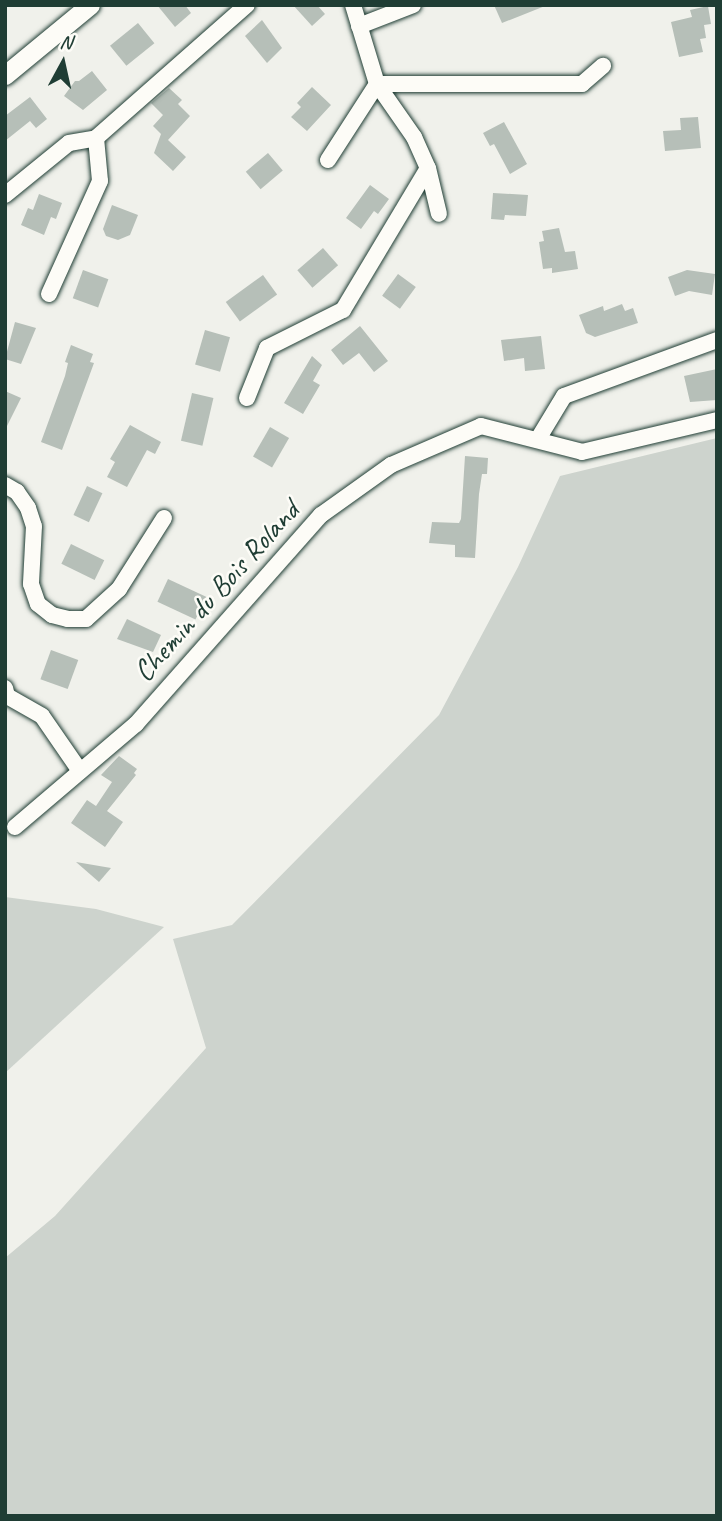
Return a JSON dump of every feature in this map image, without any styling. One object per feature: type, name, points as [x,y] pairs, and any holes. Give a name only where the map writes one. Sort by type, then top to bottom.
[{"type":"street","points":[[5,75],[90,5]]},
{"type":"street","points":[[5,195],[69,143],[96,138],[247,5]]},
{"type":"street","points":[[354,5],[377,84],[414,136],[428,168],[439,214]]},
{"type":"street","points":[[359,26],[413,5]]},
{"type":"street","points":[[377,84],[582,83],[603,66]]},
{"type":"street","points":[[328,160],[377,84]]},
{"type":"street","points":[[49,294],[100,181],[96,138]]},
{"type":"street","points":[[247,398],[267,348],[343,310],[428,168]]},
{"type":"street","points":[[717,340],[564,396],[538,439],[582,452],[717,420]]},
{"type":"street","name":"Chemin du Bois Roland","points":[[15,827],[136,724],[321,515],[391,465],[481,426],[538,439]]},
{"type":"street","points":[[5,485],[17,492],[28,508],[34,526],[31,584],[38,604],[52,615],[68,619],[86,619],[119,589],[163,518]]},
{"type":"street","points":[[5,688],[7,696],[42,716],[80,771]]},
{"type":"shaded area","points":[[717,438],[717,1516],[5,1516],[5,1258],[55,1216],[206,1048],[173,939],[232,925],[439,715],[518,567],[560,476]]},
{"type":"shaded area","points":[[5,897],[96,909],[164,927],[5,1073]]},
{"type":"building","points":[[157,5],[185,5],[191,13],[175,27]]},
{"type":"building","points":[[293,5],[317,5],[325,14],[312,26]]},
{"type":"building","points":[[494,5],[545,5],[545,6],[502,23]]},
{"type":"building","points":[[708,6],[711,24],[704,25],[706,38],[700,39],[703,52],[679,57],[671,22],[692,17],[690,10]]},
{"type":"building","points":[[262,20],[282,48],[267,63],[245,36]]},
{"type":"building","points":[[138,23],[154,43],[126,66],[110,46]]},
{"type":"building","points":[[92,71],[107,90],[83,110],[64,96],[75,81]]},
{"type":"building","points":[[312,87],[331,105],[307,131],[291,117],[301,107],[297,103]]},
{"type":"building","points":[[169,88],[182,100],[178,104],[190,116],[168,140],[186,157],[173,171],[154,153],[161,134],[153,126],[163,115],[151,103]]},
{"type":"building","points":[[30,97],[47,119],[36,128],[30,121],[5,141],[5,116]]},
{"type":"building","points":[[698,117],[701,148],[665,151],[663,131],[681,130],[680,118]]},
{"type":"building","points":[[504,122],[527,164],[510,174],[494,144],[490,146],[483,133]]},
{"type":"building","points":[[268,153],[283,171],[261,189],[246,172]]},
{"type":"building","points":[[370,185],[389,199],[378,214],[374,211],[361,229],[346,218]]},
{"type":"building","points":[[493,193],[528,195],[526,216],[505,215],[504,220],[491,219]]},
{"type":"building","points":[[39,194],[62,203],[56,219],[51,217],[44,235],[21,225],[28,208],[33,210]]},
{"type":"building","points":[[112,205],[138,215],[130,235],[118,240],[106,236],[103,229]]},
{"type":"building","points":[[559,228],[565,252],[575,251],[578,269],[552,273],[552,268],[543,269],[539,242],[544,241],[542,231]]},
{"type":"building","points":[[323,248],[338,265],[312,288],[297,270]]},
{"type":"building","points":[[83,270],[108,279],[98,307],[73,298]]},
{"type":"building","points":[[687,270],[715,274],[712,295],[689,291],[675,296],[668,277]]},
{"type":"building","points":[[398,274],[416,287],[400,309],[382,296]]},
{"type":"building","points":[[263,275],[277,294],[240,321],[226,302]]},
{"type":"building","points":[[622,304],[625,311],[633,308],[638,323],[595,337],[586,333],[579,315],[603,306],[604,311]]},
{"type":"building","points":[[15,322],[36,328],[21,364],[5,359]]},
{"type":"building","points":[[360,326],[388,361],[374,372],[359,353],[343,365],[331,350]]},
{"type":"building","points":[[205,330],[230,337],[220,372],[195,365]]},
{"type":"building","points":[[541,336],[545,369],[525,371],[524,358],[504,361],[501,340]]},
{"type":"building","points":[[71,345],[93,354],[90,362],[94,363],[62,450],[41,442],[65,376],[68,363],[65,362]]},
{"type":"building","points":[[312,356],[322,365],[313,381],[320,385],[303,414],[284,403]]},
{"type":"building","points":[[717,369],[717,400],[690,402],[684,376]]},
{"type":"building","points":[[5,391],[21,398],[5,430]]},
{"type":"building","points":[[192,393],[213,398],[202,446],[181,441]]},
{"type":"building","points":[[130,425],[161,442],[155,454],[147,450],[127,487],[107,477],[115,462],[110,459]]},
{"type":"building","points":[[270,427],[289,438],[272,467],[253,456]]},
{"type":"building","points":[[465,456],[488,458],[487,474],[482,474],[479,494],[475,558],[455,557],[455,545],[429,543],[432,522],[459,523],[461,519]]},
{"type":"building","points":[[87,486],[102,493],[89,522],[73,515]]},
{"type":"building","points":[[71,544],[104,560],[95,580],[61,564]]},
{"type":"building","points":[[168,579],[206,597],[195,619],[157,602]]},
{"type":"building","points":[[127,619],[161,635],[153,652],[117,639]]},
{"type":"building","points":[[51,650],[78,660],[68,689],[40,679]]},
{"type":"building","points":[[119,756],[137,769],[134,773],[136,775],[107,811],[123,822],[105,847],[71,823],[87,800],[96,806],[112,782],[101,775]]},
{"type":"building","points":[[76,862],[111,868],[99,882]]}]
